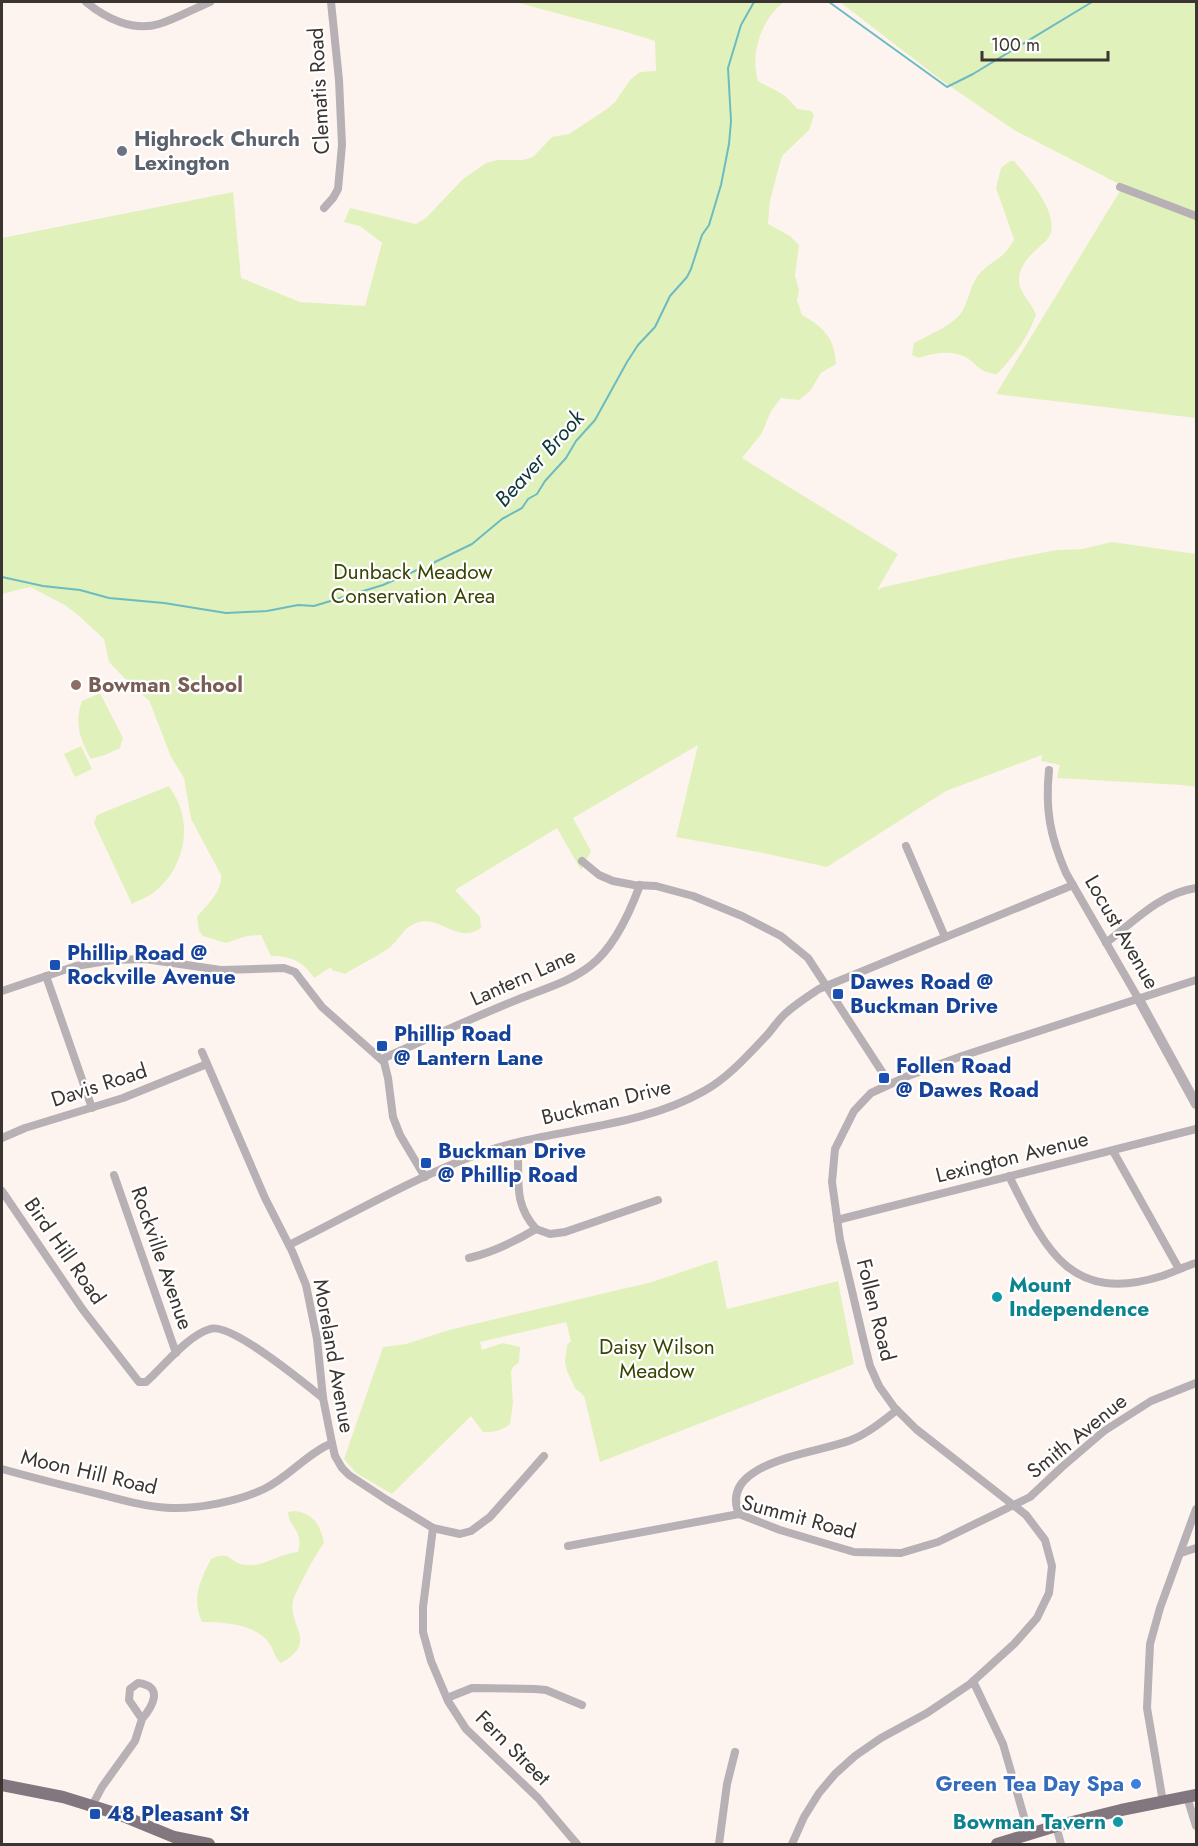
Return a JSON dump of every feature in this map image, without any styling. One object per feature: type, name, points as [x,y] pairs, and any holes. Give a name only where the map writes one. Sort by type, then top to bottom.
[{"type":"main road","points":[[2,1785],[63,1797],[118,1814],[174,1837],[209,1845]]},
{"type":"main road","points":[[997,1845],[1056,1826],[1192,1796]]},
{"type":"street","points":[[86,2],[122,23],[142,27],[159,24],[210,2]]},
{"type":"street","name":"Clematis Road","points":[[324,208],[338,189],[342,145],[341,98],[331,2]]},
{"type":"street","points":[[1120,187],[1197,216]]},
{"type":"street","name":"Locust Avenue","points":[[1049,770],[1046,798],[1049,823],[1058,855],[1197,1104]]},
{"type":"street","points":[[906,846],[945,937]]},
{"type":"street","points":[[582,861],[598,874],[613,881],[656,886],[693,896],[742,916],[780,936],[808,958],[890,1084]]},
{"type":"street","name":"Lantern Lane","points":[[382,1059],[513,1001],[561,983],[591,966],[608,947],[640,885]]},
{"type":"street","name":"Buckman Drive","points":[[289,1245],[425,1177],[482,1153],[517,1143],[646,1115],[679,1104],[706,1090],[761,1041],[784,1015],[826,986],[1073,885]]},
{"type":"street","points":[[1107,944],[1148,909],[1170,895],[1197,888]]},
{"type":"street","points":[[2,991],[76,966],[113,960],[145,959],[221,970],[284,968],[295,972],[322,1007],[382,1059],[388,1078],[393,1117],[400,1135],[425,1177]]},
{"type":"street","points":[[46,976],[92,1108]]},
{"type":"street","name":"Follen Road","points":[[792,1845],[804,1816],[819,1793],[848,1762],[881,1738],[927,1713],[973,1681],[1014,1644],[1037,1618],[1049,1593],[1052,1566],[1045,1540],[1026,1515],[916,1429],[897,1410],[879,1386],[870,1366],[837,1220],[832,1182],[836,1149],[854,1112],[872,1093],[890,1084],[962,1056],[1197,980]]},
{"type":"street","name":"Moreland Avenue","points":[[202,1052],[265,1198],[306,1285],[317,1339],[323,1398],[335,1456],[349,1475],[434,1528]]},
{"type":"street","name":"Davis Road","points":[[2,1138],[25,1128],[151,1088],[207,1064]]},
{"type":"street","name":"Lexington Avenue","points":[[837,1220],[1197,1129]]},
{"type":"street","points":[[517,1143],[518,1197],[525,1217],[536,1229],[550,1234],[566,1232],[658,1200]]},
{"type":"street","points":[[1113,1151],[1179,1269]]},
{"type":"street","name":"Rockville Avenue","points":[[114,1175],[176,1353]]},
{"type":"street","points":[[1009,1176],[1028,1215],[1050,1250],[1064,1266],[1081,1277],[1101,1282],[1127,1283],[1161,1276],[1197,1263]]},
{"type":"street","name":"Bird Hill Road","points":[[2,1191],[98,1331],[139,1382],[146,1382],[176,1353]]},
{"type":"street","points":[[469,1258],[513,1243],[536,1229]]},
{"type":"street","points":[[176,1353],[203,1331],[213,1327],[223,1329],[281,1365],[323,1398]]},
{"type":"street","name":"Smith Avenue","points":[[1014,1505],[1030,1497],[1104,1431],[1151,1401],[1197,1383]]},
{"type":"street","points":[[739,1514],[735,1498],[740,1487],[746,1478],[761,1468],[779,1460],[853,1440],[897,1410]]},
{"type":"street","name":"Moon Hill Road","points":[[2,1469],[138,1504],[172,1508],[194,1507],[215,1504],[262,1490],[275,1483],[318,1449],[332,1443]]},
{"type":"street","points":[[434,1528],[460,1534],[480,1526],[544,1456]]},
{"type":"street","name":"Summit Road","points":[[568,1546],[739,1514],[780,1530],[854,1552],[901,1553],[938,1542],[1014,1505]]},
{"type":"street","points":[[1163,1802],[1147,1708],[1150,1644],[1160,1608],[1197,1509]]},
{"type":"street","name":"Fern Street","points":[[434,1528],[424,1598],[423,1632],[431,1661],[447,1698],[466,1729],[538,1798],[577,1845]]},
{"type":"street","points":[[1181,1552],[1197,1548]]},
{"type":"street","points":[[973,1681],[1003,1744],[1029,1834]]},
{"type":"street","points":[[447,1698],[472,1688],[535,1689],[546,1690],[582,1705]]},
{"type":"street","points":[[92,1806],[102,1787],[135,1742],[142,1719]]},
{"type":"street","points":[[719,1845],[727,1784],[735,1752]]},
{"type":"street","points":[[1192,1796],[1197,1826]]},
{"type":"street","points":[[1056,1826],[1061,1845]]},
{"type":"green space","name":"Dunback Meadow Conservation Area","points":[[515,2],[784,2],[769,18],[759,38],[755,60],[758,81],[784,95],[797,109],[811,111],[814,115],[809,130],[781,159],[770,201],[768,224],[790,236],[799,245],[795,276],[799,290],[797,300],[802,315],[822,329],[831,341],[836,364],[821,373],[810,391],[799,400],[781,398],[771,411],[762,433],[742,458],[898,554],[877,590],[1009,559],[1057,550],[1082,549],[1112,542],[1196,554],[1196,787],[1057,778],[1060,765],[1041,761],[1042,755],[946,791],[827,867],[676,837],[698,745],[573,818],[591,851],[581,870],[557,828],[455,890],[480,917],[481,928],[472,932],[456,932],[433,922],[416,923],[389,948],[345,974],[332,970],[331,967],[314,978],[305,967],[296,961],[271,956],[261,935],[247,936],[226,943],[203,936],[199,931],[197,917],[217,892],[221,875],[191,819],[184,778],[171,757],[149,700],[109,662],[104,639],[65,605],[30,587],[2,594],[2,238],[233,192],[241,278],[300,302],[365,306],[382,243],[360,226],[344,222],[350,208],[416,224],[426,218],[463,179],[486,163],[533,157],[552,137],[569,134],[607,109],[615,102],[630,80],[640,72],[656,71],[655,41]]},
{"type":"green space","points":[[840,2],[1196,2],[1196,418],[996,394],[1123,186],[1014,130],[941,80]]},
{"type":"green space","points":[[1010,161],[1014,161],[1036,188],[1043,199],[1051,222],[1051,232],[1046,241],[1026,261],[1020,272],[1019,283],[1036,315],[1025,339],[997,374],[982,370],[958,354],[941,353],[919,358],[912,355],[914,343],[952,322],[961,313],[978,275],[1003,254],[1014,239],[996,188],[1001,168]]},
{"type":"green space","points":[[100,693],[123,738],[120,748],[91,759],[81,738],[78,716],[82,701]]},
{"type":"green space","points":[[81,746],[92,769],[75,777],[64,754]]},
{"type":"green space","points":[[169,786],[178,802],[183,819],[183,842],[180,854],[170,876],[162,885],[151,895],[132,904],[94,823],[97,815]]},
{"type":"green space","name":"Daisy Wilson Meadow","points":[[717,1260],[727,1309],[838,1281],[854,1364],[600,1462],[584,1396],[575,1388],[567,1371],[565,1362],[567,1345],[571,1341],[566,1322],[480,1342],[482,1350],[503,1343],[520,1347],[519,1362],[511,1372],[513,1403],[510,1424],[507,1426],[497,1431],[483,1432],[471,1416],[392,1494],[356,1473],[344,1459],[383,1347],[406,1344],[449,1330],[652,1282]]},
{"type":"green space","points":[[295,1511],[307,1515],[316,1522],[324,1543],[293,1601],[294,1618],[300,1641],[298,1648],[281,1663],[269,1643],[256,1632],[239,1625],[202,1622],[197,1597],[200,1582],[211,1559],[223,1555],[240,1564],[253,1565],[298,1552],[298,1534],[288,1512]]},
{"type":"waterway","name":"Beaver Brook","points":[[2,577],[43,586],[80,590],[109,598],[164,603],[226,613],[267,611],[298,605],[314,606],[383,585],[417,570],[427,569],[435,562],[472,544],[502,519],[522,508],[528,499],[537,494],[545,481],[566,458],[576,441],[595,420],[627,362],[638,345],[655,327],[670,296],[691,269],[702,235],[709,225],[721,185],[729,144],[731,121],[728,68],[741,25],[754,2]]},
{"type":"waterway","points":[[829,2],[947,87],[973,74],[1092,2]]},
{"type":"place","name":"Highrock Church Lexington","points":[[122,151]]},
{"type":"place","name":"Bowman School","points":[[76,685]]},
{"type":"place","name":"Phillip Road @ Rockville Avenue","points":[[55,965]]},
{"type":"place","name":"Dawes Road @ Buckman Drive","points":[[838,994]]},
{"type":"place","name":"Phillip Road @ Lantern Lane","points":[[382,1046]]},
{"type":"place","name":"Follen Road @ Dawes Road","points":[[884,1078]]},
{"type":"place","name":"Buckman Drive @ Phillip Road","points":[[426,1163]]},
{"type":"place","name":"Mount Independence","points":[[997,1297]]},
{"type":"place","name":"Green Tea Day Spa","points":[[1136,1784]]},
{"type":"place","name":"48 Pleasant St","points":[[95,1814]]},
{"type":"place","name":"Bowman Tavern","points":[[1118,1822]]}]
